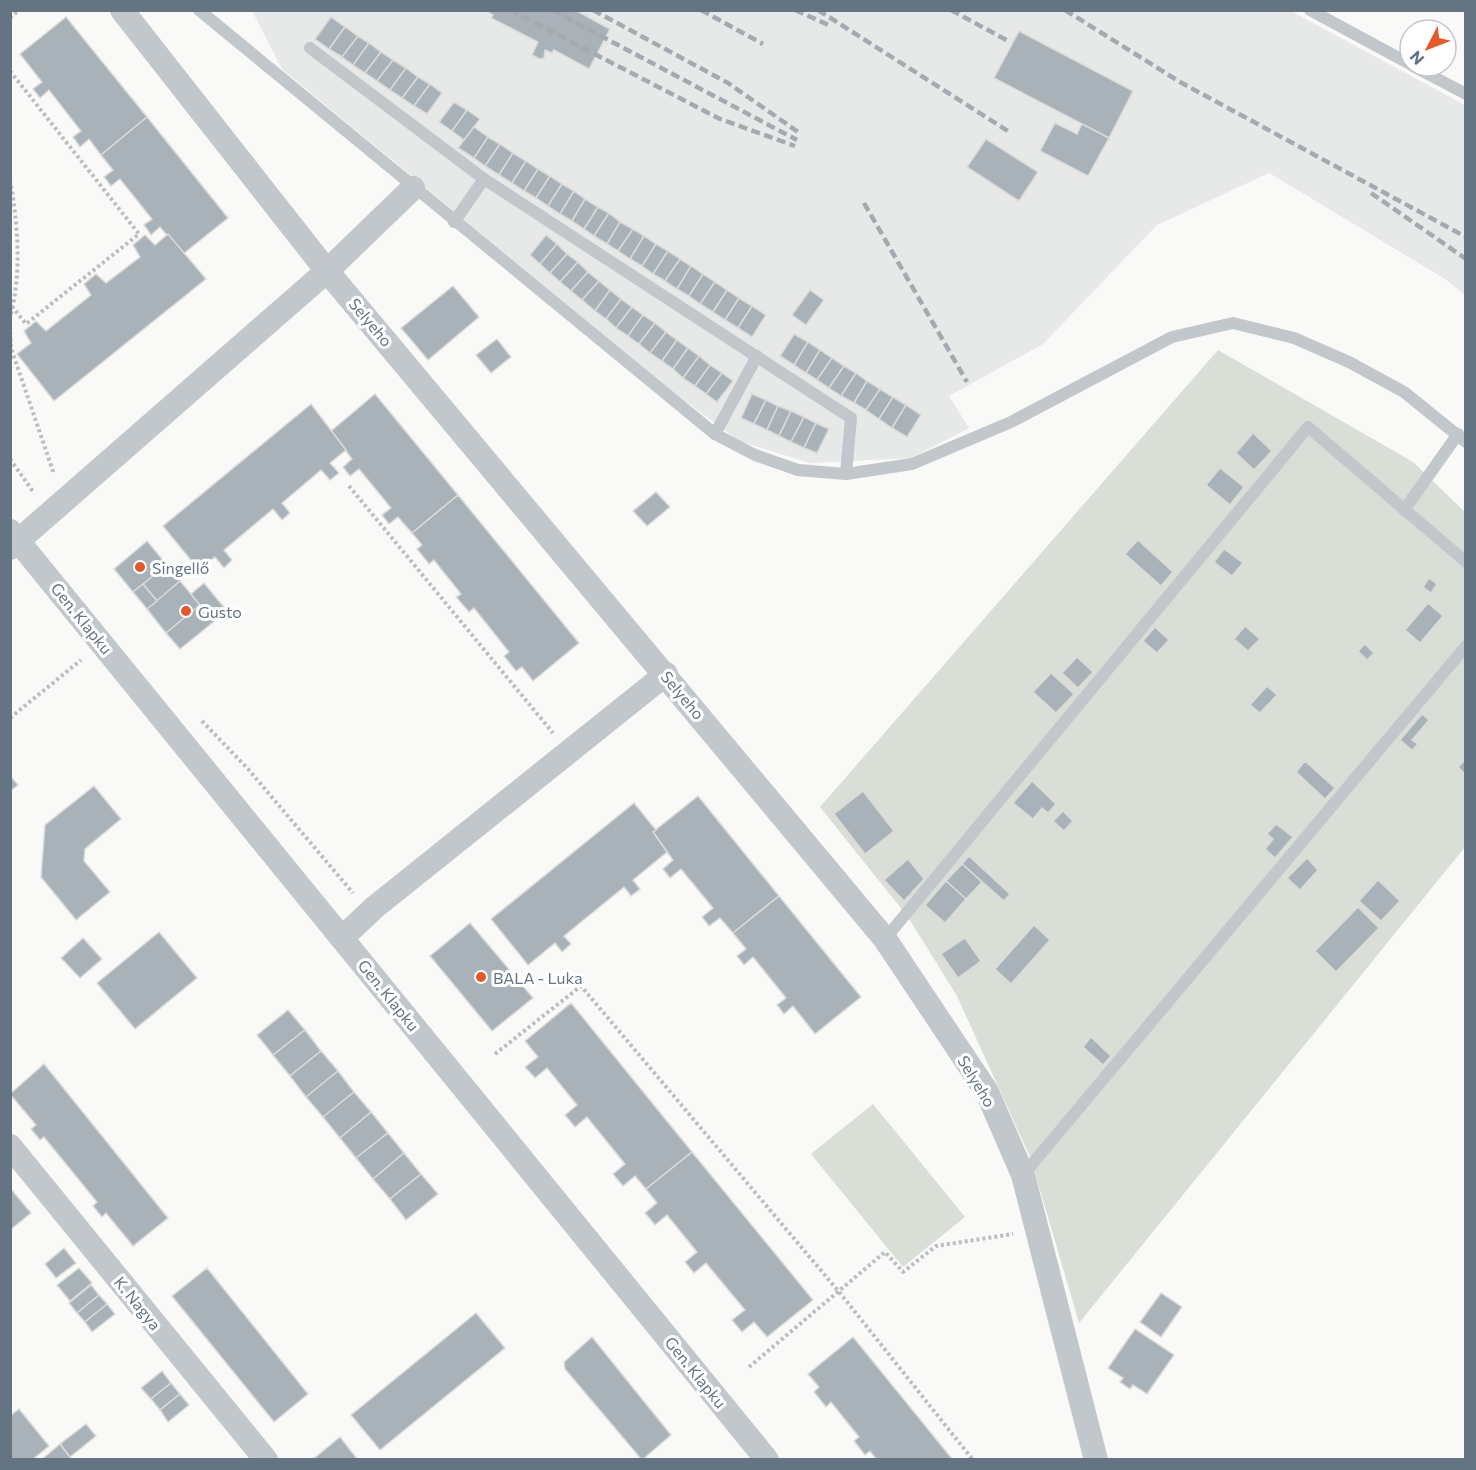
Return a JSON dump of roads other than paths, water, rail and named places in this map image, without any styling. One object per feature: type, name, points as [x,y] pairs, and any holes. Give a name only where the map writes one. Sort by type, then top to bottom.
[{"type":"street","name":"Selyeho","points":[[122,10],[327,271],[666,674],[885,939],[987,1092],[1023,1175],[1096,1460]]},
{"type":"street","points":[[13,539],[56,507],[327,271],[413,188]]},
{"type":"street","name":"Gen. Klapku","points":[[13,539],[342,938],[767,1460]]},
{"type":"street","points":[[342,938],[375,907],[666,674]]},
{"type":"street","name":"K. Nagya","points":[[10,1146],[266,1460]]},
{"type":"lane","points":[[199,10],[454,222],[715,434],[755,455],[798,470],[846,474],[912,464],[1011,422],[1172,337],[1233,323],[1294,338],[1348,362],[1404,392],[1462,438],[1404,510]]},
{"type":"lane","points":[[1310,10],[1398,57]]},
{"type":"lane","points":[[310,48],[484,179],[851,418],[846,474]]},
{"type":"lane","points":[[1436,78],[1466,94]]},
{"type":"lane","points":[[454,222],[484,179]]},
{"type":"lane","points":[[715,434],[756,356]]},
{"type":"lane","points":[[885,939],[1308,427],[1466,562]]},
{"type":"lane","points":[[1023,1175],[1466,646]]},
{"type":"railway","points":[[510,10],[720,119],[795,146]]},
{"type":"railway","points":[[552,10],[797,140]]},
{"type":"railway","points":[[593,10],[728,83],[801,134]]},
{"type":"railway","points":[[701,10],[763,44]]},
{"type":"railway","points":[[795,10],[831,26]]},
{"type":"railway","points":[[818,10],[1011,133]]},
{"type":"railway","points":[[951,10],[1010,42]]},
{"type":"railway","points":[[1065,10],[1180,82],[1466,237]]},
{"type":"railway","points":[[1371,193],[1466,259]]},
{"type":"railway","points":[[864,203],[967,382]]},
{"type":"place","name":"Singellő","points":[[140,567]]},
{"type":"place","name":"Gusto","points":[[186,611]]},
{"type":"place","name":"BALA - Luka","points":[[481,977]]}]
